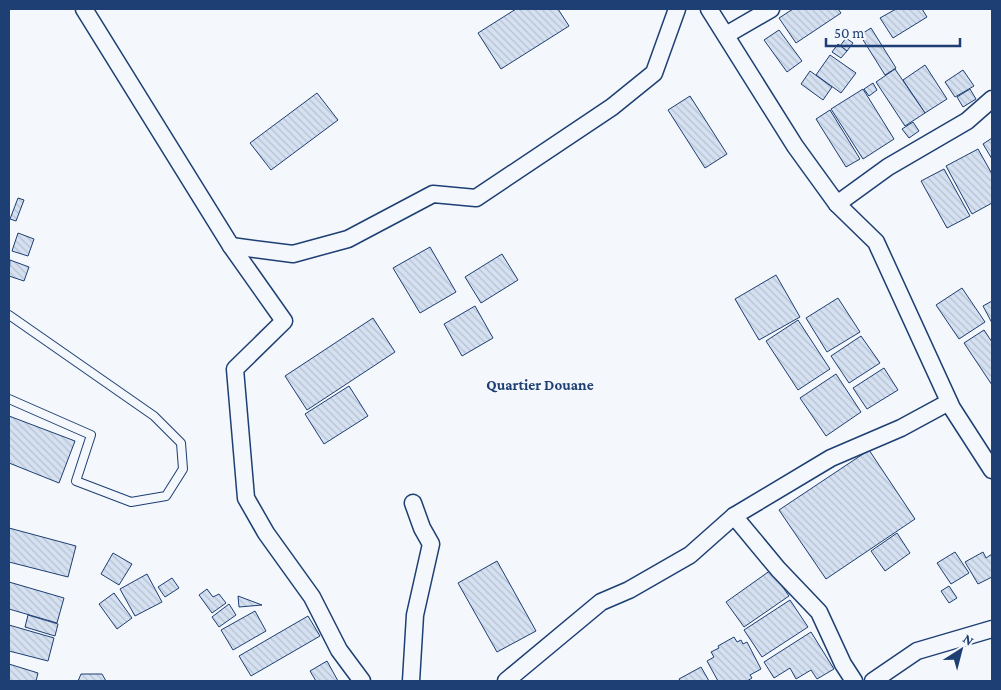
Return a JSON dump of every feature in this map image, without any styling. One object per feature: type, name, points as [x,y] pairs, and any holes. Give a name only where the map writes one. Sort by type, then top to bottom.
[{"type":"street","points":[[84,9],[232,246],[284,321],[234,369],[246,498],[266,533],[312,597],[339,650],[362,681]]},
{"type":"street","points":[[232,246],[293,254],[348,239],[434,194],[476,198],[612,107],[654,73],[677,9]]},
{"type":"street","points":[[709,9],[795,146],[837,204],[876,242],[949,402],[992,470]]},
{"type":"street","points":[[726,35],[771,9]]},
{"type":"street","points":[[837,204],[888,168],[967,121],[992,98]]},
{"type":"street","points":[[506,681],[601,602],[629,590],[690,555],[734,516],[831,458],[901,428],[949,402]]},
{"type":"street","points":[[411,681],[415,615],[431,544],[422,528],[413,503]]},
{"type":"street","points":[[734,516],[778,569],[819,612],[843,664],[854,681]]},
{"type":"street","points":[[873,681],[917,651],[992,629]]},
{"type":"lane","points":[[9,314],[154,416],[181,442],[183,469],[166,496],[131,502],[76,481],[91,435],[9,400]]},
{"type":"building","points":[[516,9],[558,9],[569,26],[501,69],[478,33]]},
{"type":"building","points":[[793,9],[838,9],[841,13],[796,43],[779,18]]},
{"type":"building","points":[[896,9],[922,9],[927,17],[893,38],[880,18]]},
{"type":"building","points":[[871,28],[896,68],[885,75],[860,35]]},
{"type":"building","points":[[779,30],[802,61],[787,72],[764,40]]},
{"type":"building","points":[[846,38],[853,43],[847,51],[840,46]]},
{"type":"building","points":[[838,44],[847,51],[841,58],[832,52]]},
{"type":"building","points":[[830,55],[856,73],[841,93],[816,75]]},
{"type":"building","points":[[925,65],[947,99],[925,113],[903,80]]},
{"type":"building","points":[[895,69],[925,113],[905,126],[876,82]]},
{"type":"building","points":[[963,70],[974,86],[955,97],[945,82]]},
{"type":"building","points":[[810,71],[832,87],[823,100],[801,84]]},
{"type":"building","points":[[873,83],[877,90],[869,96],[864,89]]},
{"type":"building","points":[[863,89],[894,139],[863,159],[831,109]]},
{"type":"building","points":[[970,89],[976,99],[963,107],[957,97]]},
{"type":"building","points":[[317,93],[338,120],[271,170],[250,143]]},
{"type":"building","points":[[690,96],[727,154],[705,168],[668,110]]},
{"type":"building","points":[[830,110],[860,159],[846,167],[816,119]]},
{"type":"building","points":[[913,122],[919,131],[909,138],[902,129]]},
{"type":"building","points":[[992,138],[992,159],[983,144]]},
{"type":"building","points":[[978,149],[992,174],[992,203],[972,214],[946,166]]},
{"type":"building","points":[[944,169],[970,216],[947,228],[921,181]]},
{"type":"building","points":[[18,198],[24,200],[16,221],[10,219]]},
{"type":"building","points":[[18,233],[34,239],[28,256],[12,251]]},
{"type":"building","points":[[430,247],[456,292],[420,313],[393,268]]},
{"type":"building","points":[[502,254],[518,280],[481,303],[465,277]]},
{"type":"building","points":[[10,260],[29,267],[24,281],[9,276]]},
{"type":"building","points":[[776,275],[800,317],[759,340],[735,299]]},
{"type":"building","points":[[962,288],[985,322],[959,339],[936,305]]},
{"type":"building","points":[[838,298],[860,332],[827,352],[806,318]]},
{"type":"building","points":[[992,301],[992,323],[983,306]]},
{"type":"building","points":[[475,306],[493,338],[462,356],[444,324]]},
{"type":"building","points":[[373,318],[395,352],[307,410],[285,376]]},
{"type":"building","points":[[798,320],[830,369],[798,390],[766,341]]},
{"type":"building","points":[[984,330],[992,342],[992,385],[964,343]]},
{"type":"building","points":[[861,336],[880,363],[849,383],[831,356]]},
{"type":"building","points":[[884,368],[898,390],[867,409],[853,388]]},
{"type":"building","points":[[836,374],[861,412],[826,436],[800,398]]},
{"type":"building","points":[[349,386],[368,416],[324,444],[305,414]]},
{"type":"building","points":[[9,416],[75,441],[59,483],[9,463]]},
{"type":"building","points":[[869,450],[915,519],[826,579],[779,510]]},
{"type":"building","points":[[9,528],[76,546],[68,577],[9,562]]},
{"type":"building","points":[[897,533],[910,553],[885,571],[871,551]]},
{"type":"building","points":[[955,552],[969,573],[951,584],[937,563]]},
{"type":"building","points":[[983,552],[986,558],[992,554],[992,577],[978,584],[965,562]]},
{"type":"building","points":[[113,553],[132,564],[119,585],[101,574]]},
{"type":"building","points":[[497,561],[536,631],[497,652],[458,583]]},
{"type":"building","points":[[771,570],[789,596],[744,627],[726,602]]},
{"type":"building","points":[[147,574],[162,602],[135,616],[120,589]]},
{"type":"building","points":[[172,578],[179,588],[165,597],[158,587]]},
{"type":"building","points":[[9,582],[64,598],[57,623],[9,609]]},
{"type":"building","points":[[949,586],[957,598],[949,603],[941,591]]},
{"type":"building","points":[[207,589],[213,597],[219,594],[226,603],[212,613],[199,595]]},
{"type":"building","points":[[114,593],[132,618],[117,629],[99,604]]},
{"type":"building","points":[[238,596],[262,605],[239,607]]},
{"type":"building","points":[[790,600],[808,627],[762,657],[744,630]]},
{"type":"building","points":[[229,604],[236,615],[219,627],[212,617]]},
{"type":"building","points":[[255,611],[266,631],[233,650],[221,630]]},
{"type":"building","points":[[28,615],[58,624],[55,636],[25,627]]},
{"type":"building","points":[[308,616],[320,636],[251,676],[239,656]]},
{"type":"building","points":[[9,625],[54,638],[48,661],[9,651]]},
{"type":"building","points":[[811,632],[834,669],[817,679],[811,670],[796,679],[790,668],[774,678],[764,662]]},
{"type":"building","points":[[734,637],[737,642],[741,640],[743,644],[747,642],[761,669],[750,675],[752,678],[747,681],[718,681],[707,661],[714,657],[711,652]]},
{"type":"building","points":[[327,661],[338,681],[316,681],[310,671]]},
{"type":"building","points":[[9,664],[38,673],[36,681],[9,681]]},
{"type":"building","points":[[701,667],[709,681],[680,681],[679,679]]},
{"type":"building","points":[[81,674],[102,674],[106,681],[78,681]]},
{"type":"district","name":"Quartier Douane","points":[[540,385]]}]
